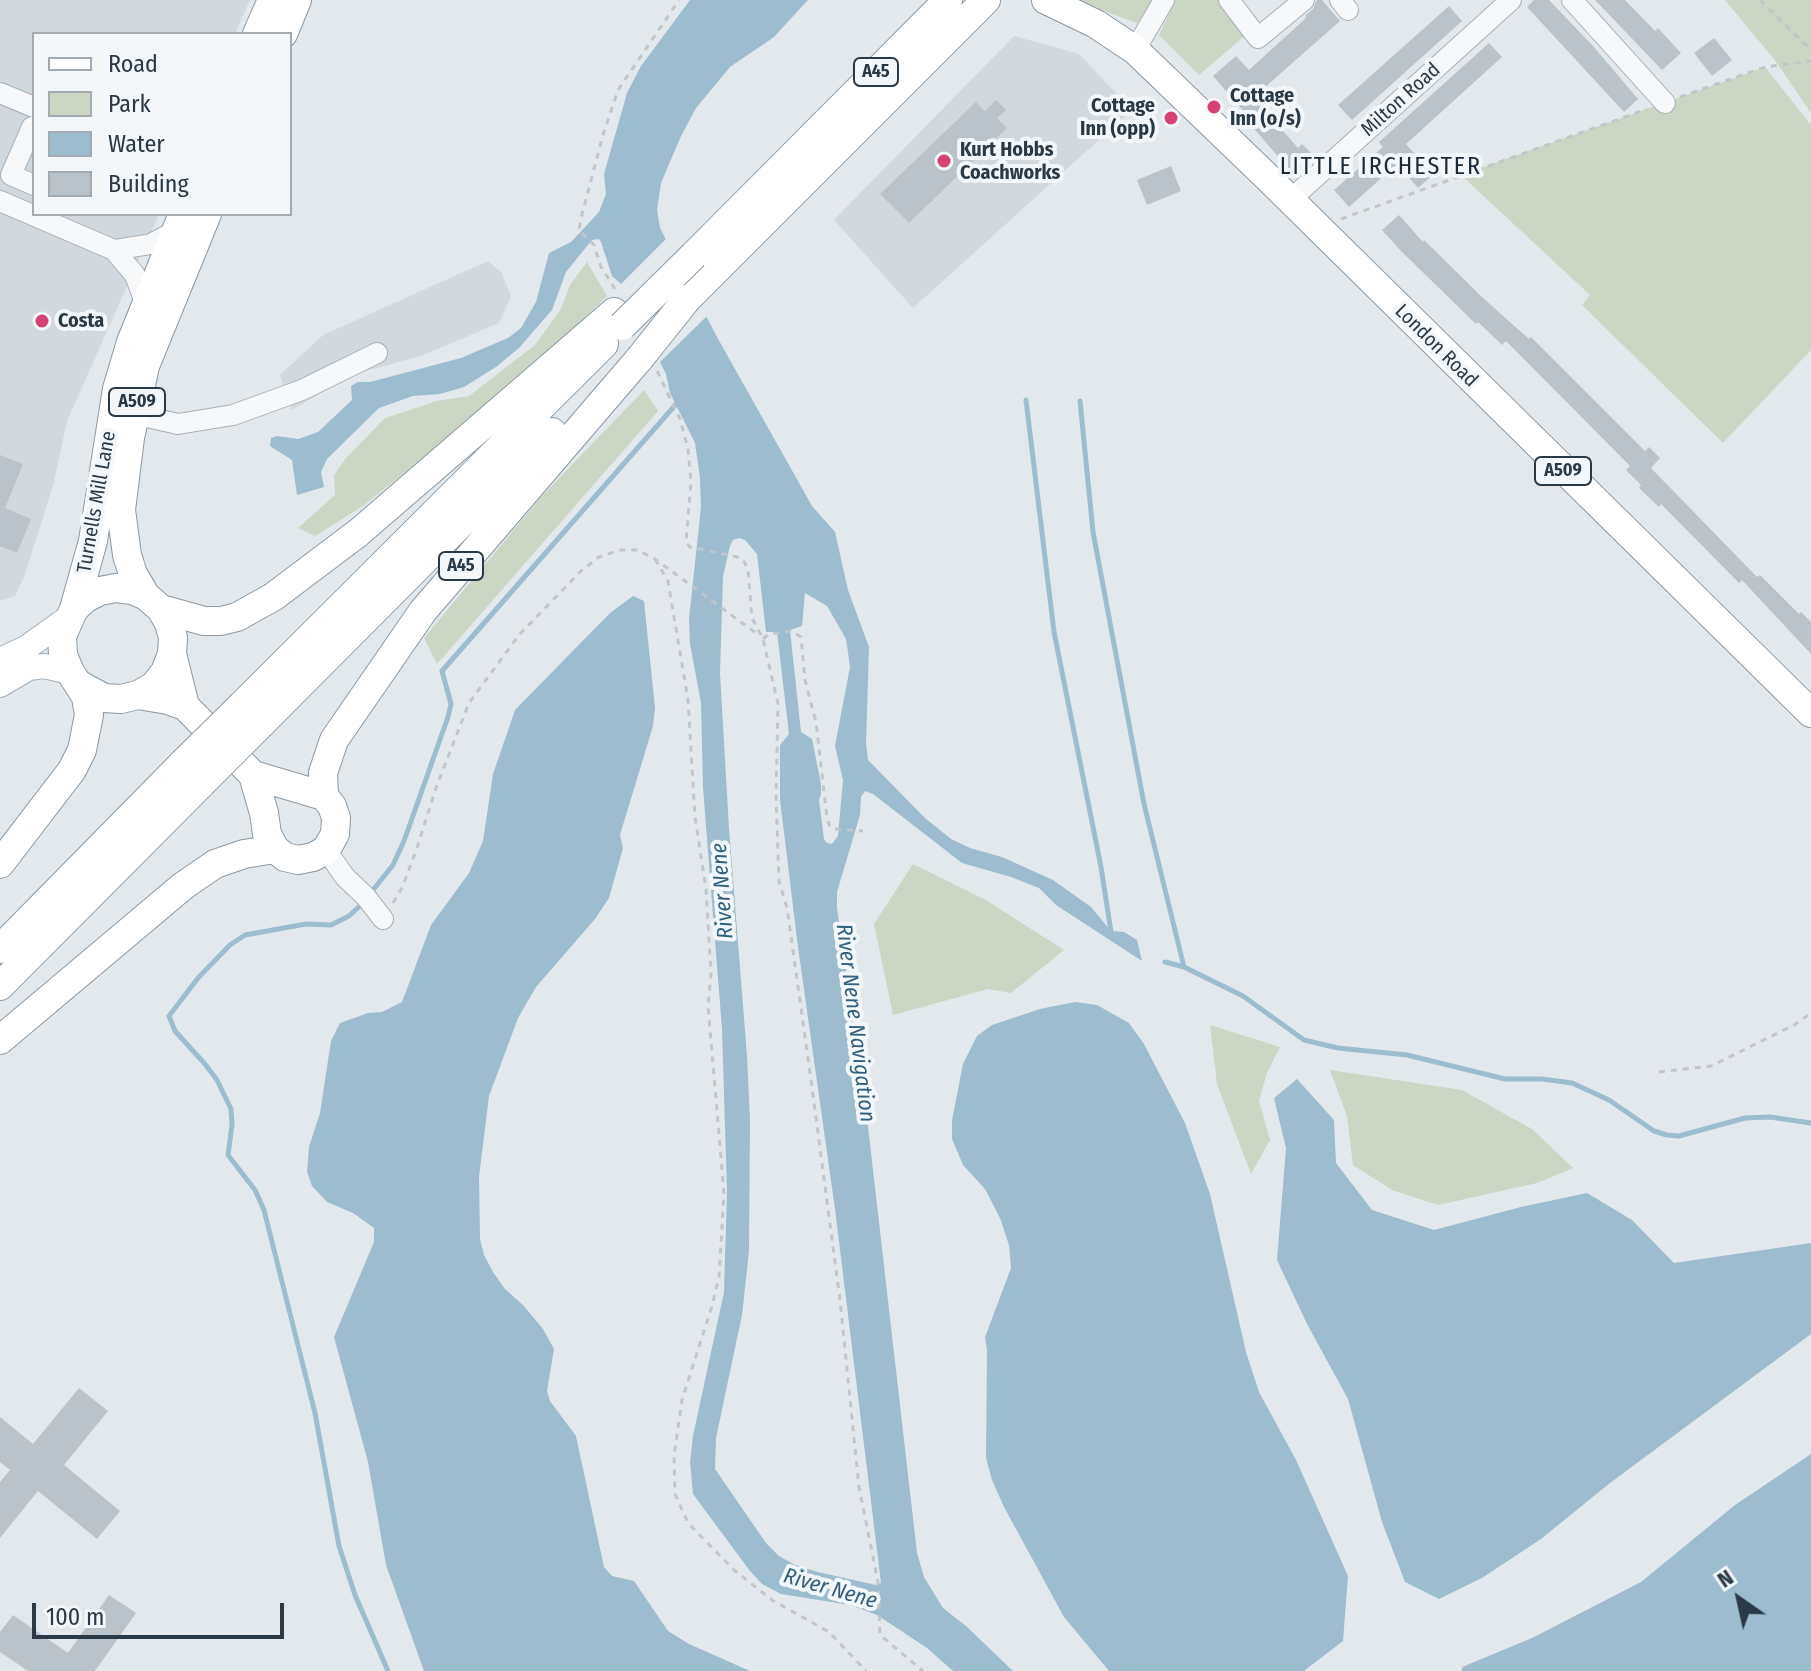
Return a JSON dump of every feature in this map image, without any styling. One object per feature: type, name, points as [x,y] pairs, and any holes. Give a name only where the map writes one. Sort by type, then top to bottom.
[{"type":"highway","points":[[258,32],[272,0]]},
{"type":"highway","points":[[284,32],[297,0]]},
{"type":"highway","name":"London Road","points":[[1046,0],[1096,24],[1135,50],[1811,713]]},
{"type":"highway","name":"A45","points":[[324,796],[323,773],[334,740],[423,611],[628,336],[694,270],[813,135],[960,6]]},
{"type":"highway","name":"A45","points":[[0,949],[192,773],[960,6]]},
{"type":"highway","name":"Turnells Mill Lane","points":[[154,603],[127,555],[121,510],[134,414],[145,366],[206,216]]},
{"type":"highway","name":"Turnells Mill Lane","points":[[71,614],[93,541],[117,389],[131,342],[180,222]]},
{"type":"highway","points":[[0,864],[72,770],[82,750],[89,715],[86,697],[63,655],[62,636],[71,614],[86,598],[116,588],[132,590],[154,603],[204,621],[237,617],[273,597],[628,336]]},
{"type":"highway","points":[[154,603],[169,623],[173,638],[172,654],[185,706]]},
{"type":"highway","points":[[74,678],[104,698],[121,699],[138,695],[154,686],[165,672],[172,654]]},
{"type":"highway","points":[[138,695],[185,706],[253,775],[267,834],[275,849],[285,857],[298,860],[326,850],[335,834],[336,818],[324,796],[253,775]]},
{"type":"highway","name":"A45","points":[[0,986],[192,773]]},
{"type":"highway","points":[[0,1040],[171,896],[215,864],[244,854],[275,849]]},
{"type":"main road","points":[[0,660],[26,648],[71,614]]},
{"type":"main road","points":[[0,685],[29,668],[44,666],[74,678]]},
{"type":"street","points":[[1135,50],[1164,0]]},
{"type":"street","points":[[1229,0],[1258,38],[1304,0]]},
{"type":"street","name":"Milton Road","points":[[1290,200],[1511,0]]},
{"type":"street","points":[[1572,0],[1665,103]]},
{"type":"street","points":[[0,93],[25,142],[32,175]]},
{"type":"street","points":[[0,201],[32,215]]},
{"type":"street","points":[[35,216],[114,250],[135,275],[146,305]]},
{"type":"street","points":[[114,250],[151,244],[180,222]]},
{"type":"street","points":[[134,414],[178,424],[233,415],[302,390],[377,353]]},
{"type":"street","points":[[326,850],[345,877],[383,919]]},
{"type":"path","points":[[594,245],[579,230],[618,90],[679,0]]},
{"type":"path","points":[[1760,0],[1811,50]]},
{"type":"path","points":[[1333,222],[1765,67],[1811,61]]},
{"type":"path","points":[[669,401],[680,419],[688,449],[691,482],[686,542],[690,547],[742,558],[748,569],[752,618],[763,639],[778,704],[776,797],[779,881],[787,908],[816,1112],[840,1300],[859,1487],[878,1582],[880,1635],[923,1671]]},
{"type":"path","points":[[383,919],[402,888],[469,703],[519,635],[581,571],[599,557],[620,550],[637,550],[655,559],[763,639]]},
{"type":"path","points":[[655,559],[668,581],[688,700],[695,817],[706,889],[711,974],[708,1006],[724,1193],[719,1277],[682,1400],[674,1456],[675,1494],[688,1523],[727,1563],[772,1600],[829,1632],[866,1671]]},
{"type":"path","points":[[763,639],[769,634],[791,631],[801,637],[805,680],[816,722],[827,818],[834,829],[863,831]]},
{"type":"path","points":[[1659,1072],[1711,1066],[1794,1025],[1811,1013]]},
{"type":"shaded area","points":[[0,0],[250,0],[236,32],[32,32],[32,216],[158,216],[67,421],[53,486],[24,577],[15,596],[0,601]]},
{"type":"shaded area","points":[[1014,36],[1079,54],[1132,110],[913,308],[834,220]]},
{"type":"shaded area","points":[[488,261],[501,272],[511,296],[499,323],[421,356],[351,375],[292,410],[280,375],[323,335]]},
{"type":"green space","points":[[1075,0],[1152,0],[1150,8],[1137,23]]},
{"type":"green space","points":[[1175,0],[1219,0],[1249,32],[1199,75],[1159,35]]},
{"type":"green space","points":[[1725,0],[1811,0],[1811,113],[1774,59]]},
{"type":"green space","points":[[1765,67],[1811,125],[1811,350],[1723,443],[1582,305],[1590,295],[1461,175]]},
{"type":"green space","points":[[587,262],[607,296],[554,348],[472,419],[363,506],[315,536],[298,528],[335,495],[334,475],[385,418],[437,401],[469,396],[535,345],[561,309],[570,285]]},
{"type":"green space","points":[[644,390],[658,411],[437,664],[424,638],[541,497]]},
{"type":"green space","points":[[913,864],[986,900],[1064,950],[1011,993],[988,989],[893,1015],[874,924]]},
{"type":"green space","points":[[1210,1025],[1280,1047],[1267,1073],[1259,1101],[1270,1140],[1251,1174],[1217,1084]]},
{"type":"green space","points":[[1330,1070],[1462,1090],[1532,1129],[1573,1168],[1537,1183],[1438,1205],[1392,1190],[1353,1165],[1347,1116]]},
{"type":"water","name":"River Nene","points":[[690,0],[808,0],[774,37],[730,67],[696,108],[661,183],[657,210],[660,228],[812,506],[835,532],[848,590],[869,647],[868,760],[925,818],[951,839],[1053,880],[1091,907],[1111,931],[1124,932],[1137,940],[1142,961],[1056,905],[1039,888],[962,863],[873,794],[865,791],[861,797],[860,815],[837,892],[837,908],[866,1109],[917,1553],[924,1577],[943,1608],[1013,1671],[953,1671],[927,1648],[877,1615],[850,1605],[781,1594],[762,1584],[693,1494],[690,1462],[693,1436],[724,1292],[727,1192],[722,1029],[703,788],[701,703],[690,644],[689,619],[701,507],[700,478],[695,443],[670,393],[666,374],[621,284],[612,276],[601,242],[599,239],[592,240],[566,272],[552,310],[519,348],[464,387],[440,394],[413,396],[379,408],[327,459],[321,472],[324,487],[297,495],[292,460],[270,446],[271,438],[277,436],[298,439],[318,432],[352,400],[351,386],[358,382],[370,382],[461,358],[508,338],[521,328],[536,302],[549,253],[571,242],[599,212],[606,194],[604,174],[627,93],[641,66]],"holes":[[[733,540],[745,540],[757,554],[766,632],[777,632],[789,734],[780,745],[780,800],[881,1583],[876,1585],[818,1572],[779,1556],[766,1543],[715,1469],[716,1438],[742,1315],[749,1251],[747,1056],[720,673],[723,576],[730,546]],[[805,593],[827,606],[846,639],[850,667],[835,746],[843,780],[838,836],[832,844],[824,839],[819,800],[821,784],[812,739],[801,732],[790,630],[802,626]]]},
{"type":"water","points":[[633,596],[644,601],[655,708],[653,726],[620,835],[623,848],[609,898],[595,919],[536,987],[518,1018],[489,1096],[479,1177],[480,1239],[493,1272],[543,1329],[554,1349],[547,1391],[550,1401],[576,1436],[604,1567],[612,1576],[634,1581],[668,1631],[689,1644],[750,1671],[424,1671],[386,1565],[368,1462],[334,1337],[374,1242],[374,1228],[353,1213],[327,1202],[312,1186],[307,1172],[309,1147],[320,1113],[331,1041],[340,1023],[368,1013],[382,1012],[402,1002],[431,925],[469,873],[483,841],[493,774],[515,710],[610,613]]},
{"type":"water","points":[[1075,1002],[1097,1005],[1129,1023],[1144,1044],[1185,1123],[1210,1194],[1246,1352],[1259,1392],[1296,1460],[1348,1576],[1343,1641],[1304,1671],[1109,1671],[1064,1617],[992,1480],[986,1458],[985,1337],[1011,1268],[1009,1245],[985,1189],[963,1165],[952,1139],[952,1120],[963,1064],[977,1036],[992,1025],[1040,1009]]},
{"type":"water","points":[[1297,1079],[1334,1120],[1336,1163],[1372,1210],[1434,1230],[1587,1193],[1632,1220],[1674,1263],[1811,1243],[1811,1334],[1610,1483],[1541,1539],[1482,1578],[1439,1599],[1405,1582],[1382,1522],[1348,1399],[1277,1260],[1286,1148],[1274,1098]]},
{"type":"water","points":[[1811,1454],[1811,1671],[1462,1671],[1462,1667],[1532,1638],[1641,1582],[1735,1505]]},
{"type":"pier","points":[[670,235],[709,314],[657,365],[618,287]]},
{"type":"building","points":[[1317,0],[1322,0],[1340,21],[1264,88],[1275,100],[1264,109],[1298,148],[1302,144],[1314,156],[1294,175],[1213,76],[1236,56],[1249,70],[1306,18]]},
{"type":"building","points":[[1534,0],[1549,0],[1638,99],[1624,112],[1527,7]]},
{"type":"building","points":[[1595,0],[1625,0],[1681,53],[1662,70]]},
{"type":"building","points":[[1449,6],[1462,21],[1352,120],[1338,105]]},
{"type":"building","points":[[1714,38],[1732,60],[1712,76],[1694,53]]},
{"type":"building","points":[[1489,43],[1502,57],[1406,144],[1433,175],[1418,188],[1397,164],[1349,207],[1334,190],[1383,147],[1379,142]]},
{"type":"building","name":"Kurt Hobbs Coachworks","points":[[996,100],[1006,110],[997,118],[1007,128],[909,223],[880,194],[976,102],[985,111]]},
{"type":"building","points":[[1171,166],[1181,191],[1147,205],[1137,180]]},
{"type":"building","points":[[1399,215],[1483,298],[1529,339],[1531,337],[1645,451],[1649,447],[1660,458],[1651,468],[1757,577],[1760,575],[1811,622],[1811,654],[1742,580],[1739,583],[1661,504],[1659,507],[1639,488],[1641,485],[1626,470],[1630,466],[1506,341],[1502,345],[1478,322],[1476,324],[1401,251],[1382,230]]},
{"type":"building","points":[[0,455],[23,464],[5,508],[31,519],[17,553],[0,546]]},
{"type":"building","points":[[79,1388],[108,1411],[64,1465],[120,1511],[97,1539],[38,1491],[0,1538],[0,1482],[10,1470],[0,1462],[0,1417],[33,1444]]},
{"type":"building","points":[[109,1595],[136,1613],[95,1671],[28,1671],[0,1652],[0,1632],[13,1615],[68,1653]]},
{"type":"waterway","points":[[1026,400],[1054,632],[1111,932]]},
{"type":"waterway","points":[[1080,401],[1093,532],[1144,804],[1184,967]]},
{"type":"waterway","points":[[369,895],[393,865],[404,841],[448,717],[451,704],[442,671],[678,402]]},
{"type":"waterway","points":[[363,903],[349,916],[331,925],[306,924],[245,935],[230,945],[198,978],[169,1016],[175,1031],[217,1080],[231,1109],[228,1155],[255,1190],[264,1210],[315,1413],[339,1546],[355,1595],[388,1671]]},
{"type":"waterway","points":[[1165,962],[1184,967],[1243,996],[1304,1040],[1338,1048],[1407,1055],[1505,1079],[1572,1083],[1609,1100],[1654,1131],[1667,1135],[1679,1136],[1745,1118],[1770,1117],[1811,1123]]},
{"type":"place","name":"Cottage Inn (o/s)","points":[[1214,107]]},
{"type":"place","name":"Cottage Inn (opp)","points":[[1171,118]]},
{"type":"place","name":"Kurt Hobbs Coachworks","points":[[944,161]]},
{"type":"place","name":"Costa","points":[[42,321]]},
{"type":"district","name":"LITTLE IRCHESTER","points":[[1381,167]]},
{"type":"water label","name":"River Nene Navigation","points":[[855,1023]]}]
